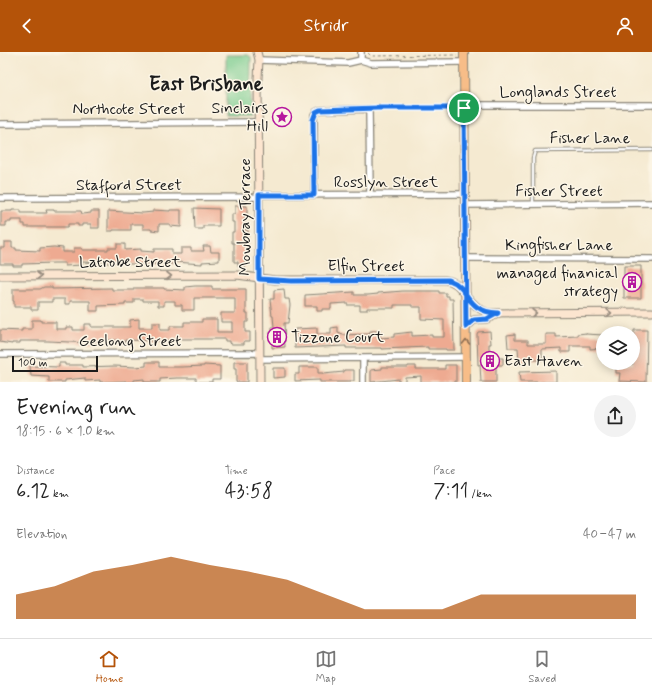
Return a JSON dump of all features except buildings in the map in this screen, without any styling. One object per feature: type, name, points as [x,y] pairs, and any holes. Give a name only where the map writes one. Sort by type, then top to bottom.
[{"type":"main road","name":"Mowbray Terrace","points":[[257,52],[259,60],[260,382]]},
{"type":"main road","points":[[460,54],[464,62],[466,382]]},
{"type":"main road","name":"Latrobe Street","points":[[0,276],[237,275],[259,279]]},
{"type":"main road","name":"Elfin Street","points":[[259,279],[291,281],[447,280],[456,283],[473,304],[481,310],[490,313],[498,313]]},
{"type":"main road","points":[[466,327],[474,320],[487,319],[498,313],[652,312]]},
{"type":"street","points":[[361,52],[361,60]]},
{"type":"street","points":[[259,60],[348,63],[361,60],[371,63],[464,62]]},
{"type":"street","name":"Longlands Street","points":[[464,106],[652,104]]},
{"type":"street","points":[[314,195],[314,115],[320,110],[369,109],[370,195]]},
{"type":"street","name":"Northcote Street","points":[[0,124],[258,122]]},
{"type":"street","name":"Rosslyn Street","points":[[259,196],[465,194]]},
{"type":"street","name":"Stafford Street","points":[[0,198],[259,196]]},
{"type":"street","name":"Fisher Street","points":[[465,204],[652,203]]},
{"type":"street","name":"Kingfisher Lane","points":[[466,258],[652,259]]},
{"type":"street","name":"Geelong Street","points":[[0,354],[363,358],[466,357]]},
{"type":"street","points":[[363,358],[363,382]]},
{"type":"lane","points":[[369,109],[464,106]]},
{"type":"lane","name":"Fisher Lane","points":[[533,204],[533,158],[535,151],[652,150]]},
{"type":"path","points":[[368,53],[371,56],[460,54]]},
{"type":"path","points":[[228,86],[251,85]]},
{"type":"green space","points":[[226,55],[248,55],[251,57],[250,116],[226,116]]},
{"type":"place","name":"Sinclairs Hill","points":[[282,117]]},
{"type":"place","name":"managed finanical strategy","points":[[632,282]]},
{"type":"place","name":"Tizzone Court","points":[[277,337]]},
{"type":"place","name":"East Haven","points":[[490,361]]},
{"type":"district","name":"East Brisbane","points":[[206,84]]},
{"type":"route","points":[[464,108],[377,108],[320,110],[316,112],[313,120],[314,195],[259,195],[259,279],[291,281],[449,280],[457,284],[466,295],[470,301],[476,307],[490,313],[498,313],[487,319],[474,320],[466,327],[466,295],[464,108]]}]
